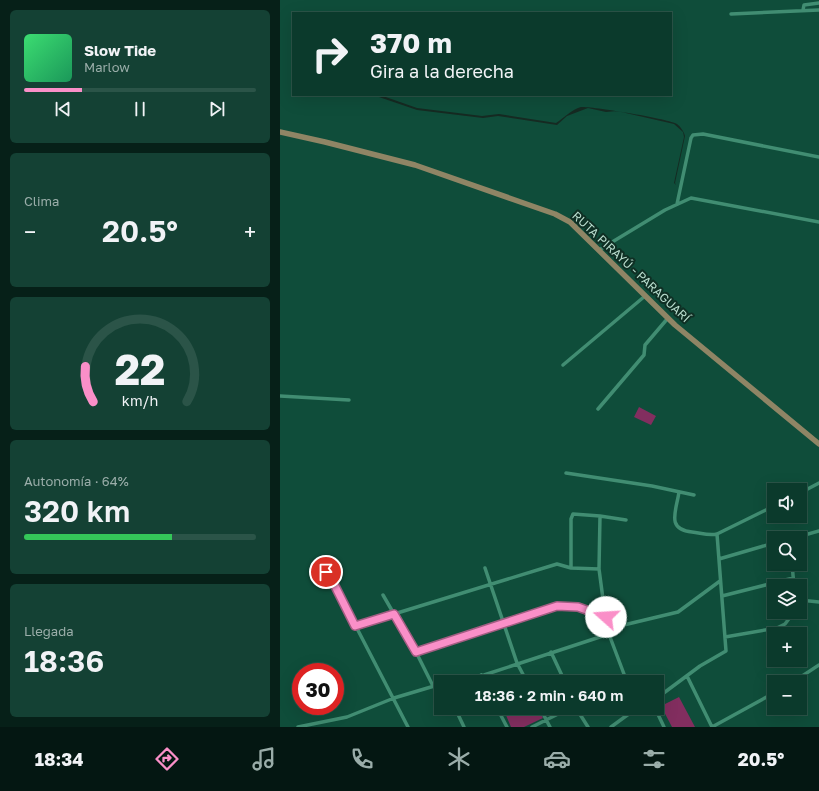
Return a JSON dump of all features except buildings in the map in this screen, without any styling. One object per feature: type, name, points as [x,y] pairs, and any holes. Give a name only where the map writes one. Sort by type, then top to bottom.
[{"type":"main road","name":"RUTA PIRAYÚ - PARAGUARÍ","points":[[280,132],[415,165],[555,214],[570,222],[668,318],[819,444]]},
{"type":"street","points":[[803,10],[804,5],[819,3]]},
{"type":"street","points":[[731,14],[819,10]]},
{"type":"street","points":[[677,204],[691,138],[693,135],[703,134],[819,157]]},
{"type":"street","points":[[598,250],[677,204],[691,198],[698,198],[819,222]]},
{"type":"street","points":[[564,365],[645,296]]},
{"type":"street","points":[[598,409],[644,355],[645,345],[668,318]]},
{"type":"street","points":[[280,396],[349,400]]},
{"type":"street","points":[[566,473],[694,495]]},
{"type":"street","points":[[807,489],[819,483]]},
{"type":"street","points":[[680,492],[675,522],[677,528],[681,531],[712,535],[717,534],[767,509]]},
{"type":"street","points":[[571,568],[571,519],[573,514],[626,520]]},
{"type":"street","points":[[600,516],[599,570],[607,629],[624,675]]},
{"type":"street","points":[[807,534],[819,531]]},
{"type":"street","points":[[664,693],[726,650],[717,534]]},
{"type":"street","points":[[719,559],[767,545]]},
{"type":"street","points":[[355,626],[557,564],[571,568],[599,570]]},
{"type":"street","points":[[485,568],[517,663],[523,675]]},
{"type":"street","points":[[722,596],[793,578],[792,571]]},
{"type":"street","points":[[326,572],[334,584],[408,727]]},
{"type":"street","points":[[607,629],[678,612],[720,582]]},
{"type":"street","points":[[298,727],[347,717],[394,698],[433,686],[416,652],[383,595]]},
{"type":"street","points":[[807,601],[819,602]]},
{"type":"street","points":[[416,652],[557,606],[578,607],[606,617]]},
{"type":"street","points":[[725,637],[777,628],[785,624],[789,619]]},
{"type":"street","points":[[481,675],[609,634]]},
{"type":"street","points":[[551,652],[562,675]]},
{"type":"street","points":[[803,675],[819,664]]},
{"type":"street","points":[[687,676],[712,727],[767,698]]},
{"type":"street","points":[[458,715],[464,727]]},
{"type":"street","points":[[501,715],[507,727]]},
{"type":"street","points":[[544,715],[550,727]]},
{"type":"street","points":[[532,727],[556,715]]},
{"type":"street","points":[[580,715],[588,727]]},
{"type":"street","points":[[611,727],[629,715]]},
{"type":"street","points":[[658,715],[664,727]]},
{"type":"shaded area","points":[[368,96],[383,96],[417,108],[482,116],[499,114],[556,123],[577,108],[581,107],[617,111],[606,112],[588,108],[567,116],[557,125],[498,116],[483,118],[417,110],[379,97]]},
{"type":"shaded area","points":[[619,111],[671,122],[677,124],[681,128],[683,131],[685,136],[675,183],[676,185],[674,183],[684,137],[683,132],[674,124]]},
{"type":"shaded area","points":[[639,407],[656,416],[651,425],[634,417]]},
{"type":"shaded area","points":[[679,697],[695,727],[672,727],[664,712],[664,704]]},
{"type":"shaded area","points":[[506,715],[542,715],[543,718],[524,727],[511,727]]},
{"type":"route","points":[[326,572],[334,584],[355,626],[394,614],[416,652],[557,606],[578,607],[606,617]]}]
